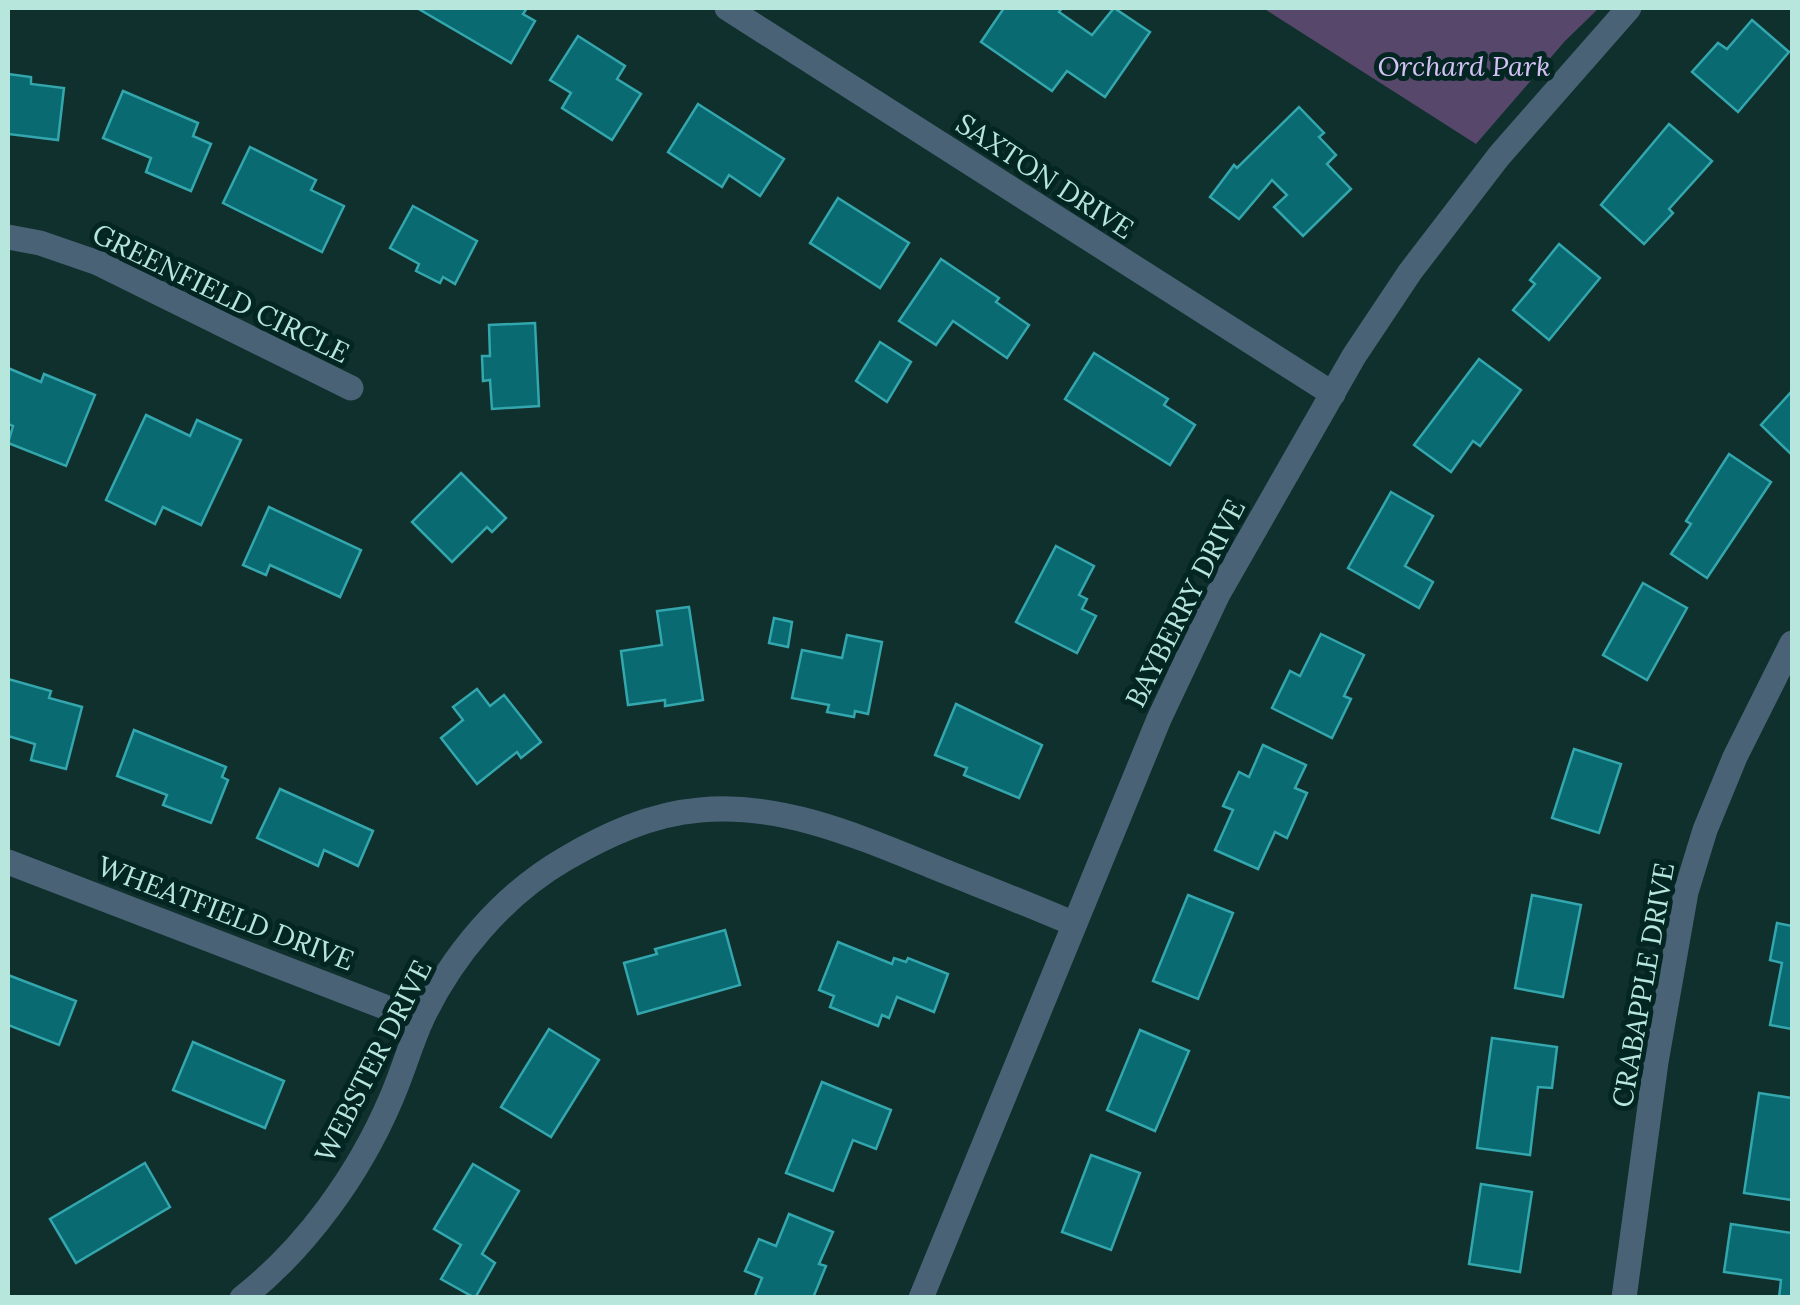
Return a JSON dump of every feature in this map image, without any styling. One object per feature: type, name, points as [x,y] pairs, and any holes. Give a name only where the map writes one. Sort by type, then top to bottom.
[{"type":"street","name":"SAXTON DRIVE","points":[[727,8],[1332,394]]},
{"type":"street","name":"BAYBERRY DRIVE","points":[[921,1298],[1159,719],[1218,594],[1332,394],[1410,272],[1499,156],[1629,8]]},
{"type":"street","name":"GREENFIELD CIRCLE","points":[[8,237],[40,243],[98,263],[350,388]]},
{"type":"street","name":"CRABAPPLE DRIVE","points":[[1624,1298],[1656,1062],[1686,892],[1734,756],[1792,643]]},
{"type":"street","name":"WEBSTER DRIVE","points":[[242,1298],[312,1228],[356,1168],[390,1103],[421,1021],[493,914],[547,870],[600,838],[645,821],[699,810],[754,811],[808,821],[866,840],[1074,924]]},
{"type":"street","name":"WHEATFIELD DRIVE","points":[[8,862],[421,1021]]},
{"type":"green space","name":"Orchard Park","points":[[1263,8],[1599,8],[1565,41],[1476,144]]},
{"type":"building","points":[[417,8],[527,8],[523,14],[535,21],[511,63]]},
{"type":"building","points":[[1004,8],[1062,8],[1059,12],[1092,35],[1114,8],[1150,32],[1105,97],[1067,71],[1052,91],[981,42]]},
{"type":"building","points":[[1752,20],[1789,52],[1738,112],[1692,72],[1718,43],[1727,49]]},
{"type":"building","points":[[578,36],[625,66],[617,79],[641,94],[612,140],[562,108],[571,93],[550,80]]},
{"type":"building","points":[[8,74],[31,77],[31,84],[64,88],[58,140],[8,134]]},
{"type":"building","points":[[123,91],[198,123],[193,136],[211,144],[191,191],[146,172],[151,158],[103,138]]},
{"type":"building","points":[[698,104],[784,159],[760,196],[729,175],[722,187],[668,152]]},
{"type":"building","points":[[1299,107],[1324,133],[1319,137],[1336,155],[1327,164],[1351,189],[1303,236],[1274,207],[1287,195],[1272,180],[1239,219],[1210,197],[1234,165],[1237,168]]},
{"type":"building","points":[[1669,124],[1712,161],[1644,244],[1601,205]]},
{"type":"building","points":[[250,147],[316,180],[311,190],[344,206],[322,252],[223,203]]},
{"type":"building","points":[[838,198],[909,243],[880,288],[810,243]]},
{"type":"building","points":[[413,206],[477,241],[455,284],[443,277],[440,283],[416,271],[419,264],[390,248]]},
{"type":"building","points":[[1559,244],[1600,278],[1549,340],[1513,310],[1535,284],[1530,280]]},
{"type":"building","points":[[941,259],[999,298],[996,302],[1029,325],[1007,358],[953,321],[936,345],[899,321]]},
{"type":"building","points":[[535,323],[539,406],[492,409],[490,380],[483,381],[482,356],[490,356],[489,325]]},
{"type":"building","points":[[880,342],[911,362],[887,402],[856,381]]},
{"type":"building","points":[[1094,353],[1168,399],[1164,405],[1195,425],[1170,465],[1065,399]]},
{"type":"building","points":[[1479,359],[1521,390],[1480,446],[1473,441],[1451,472],[1414,445]]},
{"type":"building","points":[[8,368],[41,382],[44,374],[95,395],[66,466],[8,443],[13,426],[8,424]]},
{"type":"building","points":[[1792,391],[1792,455],[1761,425]]},
{"type":"building","points":[[146,415],[190,436],[197,420],[241,440],[201,525],[163,507],[155,524],[106,500]]},
{"type":"building","points":[[1729,454],[1771,482],[1707,578],[1671,554],[1691,524],[1686,521]]},
{"type":"building","points":[[461,473],[506,518],[492,532],[487,527],[452,562],[412,522]]},
{"type":"building","points":[[1391,492],[1433,516],[1405,566],[1433,582],[1419,608],[1348,568]]},
{"type":"building","points":[[269,507],[361,550],[340,597],[270,565],[266,575],[243,565]]},
{"type":"building","points":[[1056,546],[1094,566],[1079,595],[1087,599],[1082,609],[1096,616],[1077,653],[1016,622]]},
{"type":"building","points":[[1643,583],[1687,608],[1647,680],[1603,655]]},
{"type":"building","points":[[689,607],[703,700],[665,706],[665,700],[628,705],[621,651],[662,645],[657,611]]},
{"type":"building","points":[[774,618],[792,622],[788,647],[769,643]]},
{"type":"building","points":[[1321,634],[1364,655],[1344,696],[1351,699],[1332,738],[1272,708],[1290,671],[1300,676]]},
{"type":"building","points":[[847,635],[882,642],[868,714],[855,711],[854,717],[827,712],[829,705],[792,698],[802,650],[842,658]]},
{"type":"building","points":[[8,679],[51,691],[49,698],[82,707],[66,769],[31,760],[35,744],[8,736]]},
{"type":"building","points":[[477,689],[490,706],[504,695],[541,742],[521,758],[517,752],[477,784],[441,738],[463,720],[453,707]]},
{"type":"building","points":[[956,704],[1042,745],[1019,798],[964,775],[967,768],[935,755]]},
{"type":"building","points":[[134,730],[226,767],[222,777],[228,780],[211,823],[163,805],[167,795],[117,776]]},
{"type":"building","points":[[1263,745],[1306,765],[1295,788],[1307,793],[1287,838],[1275,832],[1258,869],[1215,850],[1233,810],[1223,806],[1239,772],[1249,777]]},
{"type":"building","points":[[1574,749],[1621,764],[1599,833],[1552,818]]},
{"type":"building","points":[[280,789],[373,831],[358,866],[324,850],[318,866],[257,838]]},
{"type":"building","points":[[1188,895],[1233,913],[1198,999],[1153,981]]},
{"type":"building","points":[[1532,895],[1581,905],[1563,997],[1515,988]]},
{"type":"building","points":[[1777,923],[1792,926],[1792,1029],[1770,1025],[1782,963],[1770,960]]},
{"type":"building","points":[[725,930],[740,985],[638,1014],[624,963],[657,954],[655,949]]},
{"type":"building","points":[[838,942],[892,964],[894,958],[906,962],[908,958],[948,974],[934,1012],[897,997],[889,1018],[882,1015],[878,1026],[830,1007],[834,996],[819,990]]},
{"type":"building","points":[[8,975],[76,1001],[59,1045],[8,1025]]},
{"type":"building","points":[[549,1029],[599,1060],[551,1137],[501,1107]]},
{"type":"building","points":[[1140,1030],[1189,1051],[1155,1131],[1107,1110]]},
{"type":"building","points":[[1492,1038],[1557,1047],[1552,1088],[1538,1087],[1530,1155],[1477,1148]]},
{"type":"building","points":[[193,1042],[284,1081],[265,1128],[173,1090]]},
{"type":"building","points":[[822,1082],[891,1110],[876,1149],[853,1140],[833,1191],[786,1173]]},
{"type":"building","points":[[1759,1093],[1792,1098],[1792,1200],[1744,1193]]},
{"type":"building","points":[[1091,1155],[1140,1173],[1111,1250],[1062,1232]]},
{"type":"building","points":[[145,1163],[170,1207],[76,1263],[50,1219]]},
{"type":"building","points":[[473,1164],[519,1191],[482,1254],[495,1263],[475,1298],[441,1279],[461,1245],[434,1229]]},
{"type":"building","points":[[1481,1184],[1532,1192],[1520,1272],[1469,1264]]},
{"type":"building","points":[[789,1214],[833,1232],[819,1264],[826,1266],[813,1298],[754,1298],[762,1278],[745,1271],[759,1239],[776,1246]]},
{"type":"building","points":[[1731,1224],[1792,1233],[1792,1298],[1779,1298],[1781,1280],[1724,1272]]}]
